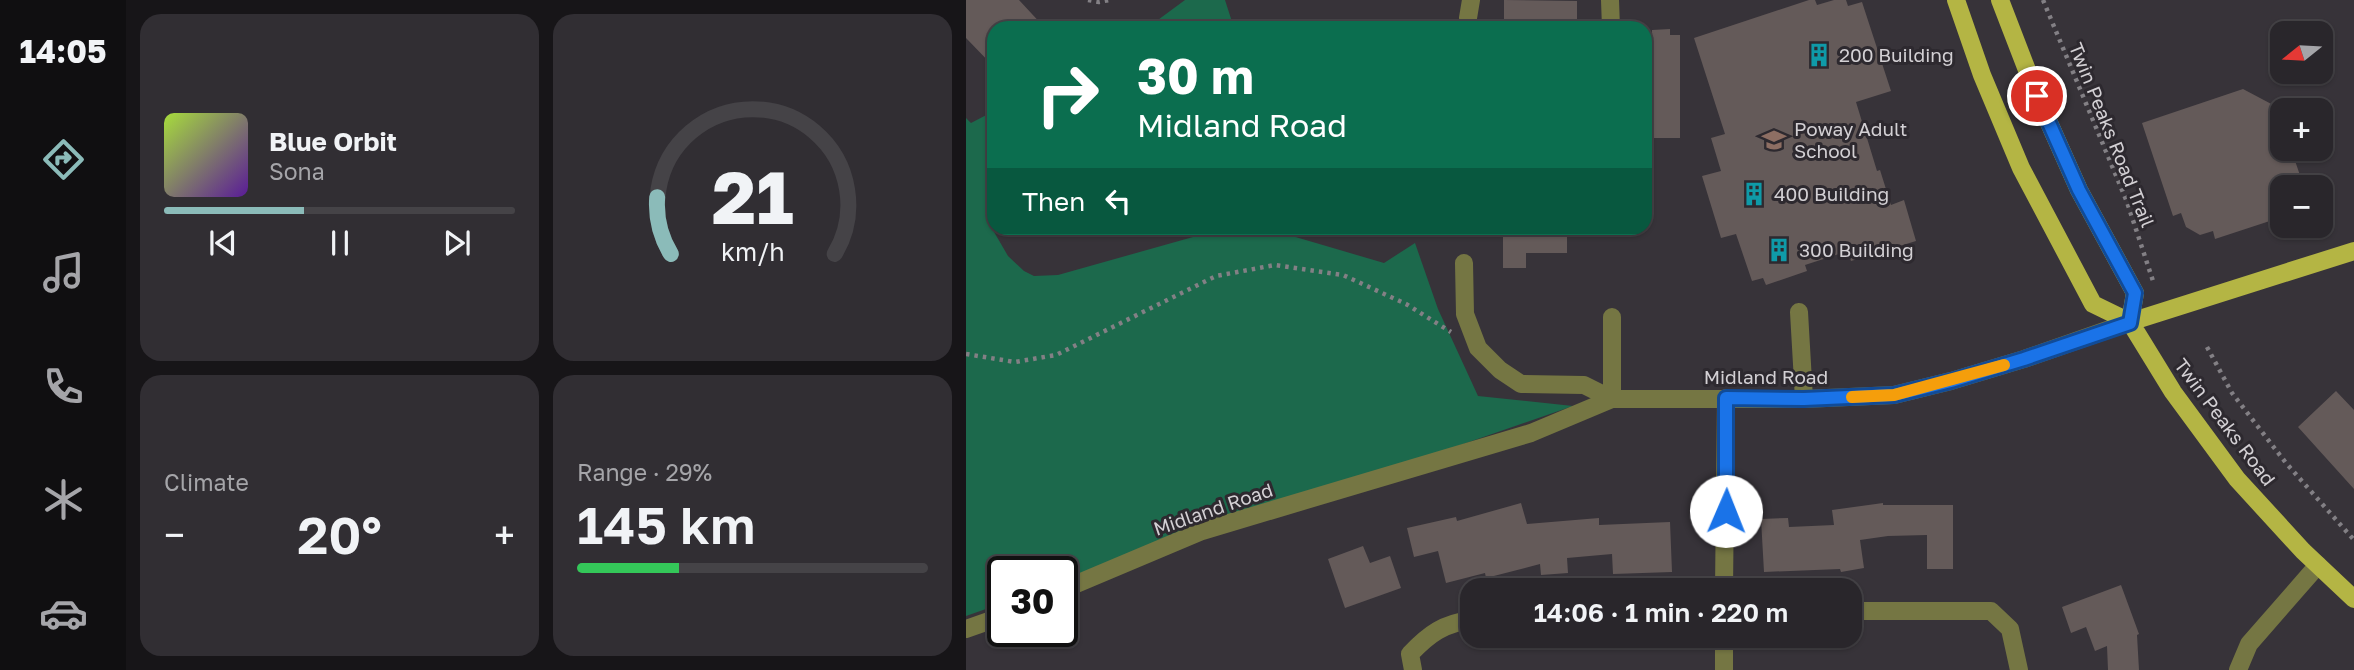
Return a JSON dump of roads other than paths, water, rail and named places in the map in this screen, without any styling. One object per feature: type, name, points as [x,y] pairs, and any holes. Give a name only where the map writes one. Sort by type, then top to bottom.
[{"type":"main road","points":[[1956,0],[1982,75],[2021,168],[2084,289],[2093,304],[2130,323],[2135,293],[2079,190],[2037,96],[2000,0]]},
{"type":"main road","name":"Midland Road","points":[[2130,323],[2354,251]]},
{"type":"main road","name":"Twin Peaks Road","points":[[2130,323],[2173,391],[2237,479],[2354,599]]},
{"type":"street","points":[[1610,0],[1611,21]]},
{"type":"street","points":[[1464,263],[1465,314],[1478,348],[1500,370],[1521,384],[1584,385],[1612,399],[1612,317]]},
{"type":"street","points":[[1799,312],[1804,399]]},
{"type":"street","name":"Midland Road","points":[[1078,583],[1202,531],[1531,433],[1612,399],[1804,399],[1894,395],[2024,359],[2130,323]]},
{"type":"street","points":[[1724,578],[1726,398]]},
{"type":"street","points":[[2238,670],[2249,644],[2318,565]]},
{"type":"street","points":[[1862,611],[1991,611],[2010,629],[2019,670]]},
{"type":"street","points":[[1412,662],[1429,634],[1460,621]]},
{"type":"street","points":[[966,629],[987,622]]},
{"type":"street","points":[[1724,648],[1724,670]]},
{"type":"place","name":"200 Building","points":[[1819,55]]},
{"type":"place","name":"Poway Adult School","points":[[1774,140]]},
{"type":"place","name":"400 Building","points":[[1754,194]]},
{"type":"place","name":"300 Building","points":[[1779,250]]}]
